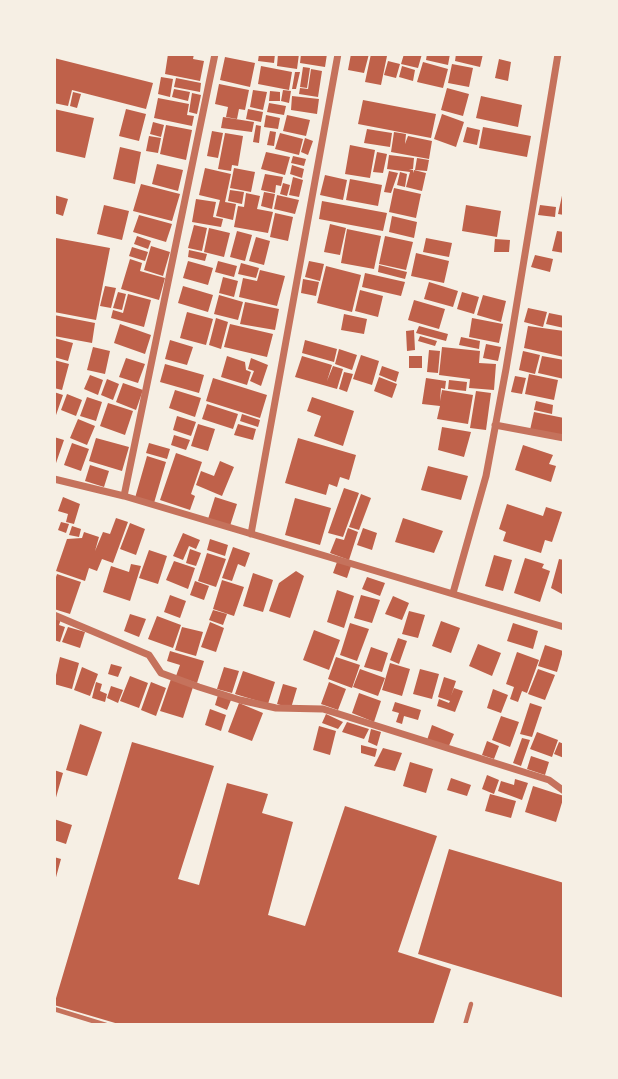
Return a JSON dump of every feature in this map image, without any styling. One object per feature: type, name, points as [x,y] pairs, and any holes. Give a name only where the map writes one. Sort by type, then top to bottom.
[{"type":"street","points":[[124,496],[215,54]]},
{"type":"street","points":[[251,534],[338,54]]},
{"type":"street","points":[[453,593],[485,476],[506,369],[558,54]]},
{"type":"street","points":[[495,425],[564,438]]},
{"type":"street","points":[[54,479],[124,496],[564,627]]},
{"type":"street","points":[[54,615],[149,655],[161,673],[199,687],[276,708],[323,709],[549,780],[564,791]]},
{"type":"lane","points":[[465,1025],[471,1004]]},
{"type":"lane","points":[[54,1009],[106,1025]]},
{"type":"building","points":[[168,54],[194,54],[193,59],[204,61],[200,81],[165,74]]},
{"type":"building","points":[[259,54],[275,54],[274,63],[258,61]]},
{"type":"building","points":[[278,54],[299,54],[297,69],[277,66]]},
{"type":"building","points":[[301,54],[327,54],[325,67],[300,63]]},
{"type":"building","points":[[351,54],[369,54],[364,73],[348,70]]},
{"type":"building","points":[[371,54],[387,56],[381,85],[365,82]]},
{"type":"building","points":[[404,54],[422,54],[418,68],[401,64]]},
{"type":"building","points":[[427,54],[450,54],[448,65],[426,60]]},
{"type":"building","points":[[456,54],[483,54],[480,67],[455,61]]},
{"type":"building","points":[[225,57],[255,63],[250,87],[220,80]]},
{"type":"building","points":[[54,58],[153,83],[146,109],[72,90],[68,106],[54,103]]},
{"type":"building","points":[[499,59],[511,62],[508,81],[495,78]]},
{"type":"building","points":[[388,61],[400,64],[396,78],[384,75]]},
{"type":"building","points":[[423,62],[448,69],[443,88],[417,82]]},
{"type":"building","points":[[452,64],[473,68],[469,87],[448,83]]},
{"type":"building","points":[[261,66],[292,72],[289,90],[258,84]]},
{"type":"building","points":[[402,66],[415,70],[413,81],[399,77]]},
{"type":"building","points":[[303,67],[310,68],[307,88],[300,87]]},
{"type":"building","points":[[311,69],[322,71],[318,97],[299,94],[300,88],[308,89]]},
{"type":"building","points":[[295,72],[300,72],[296,89],[292,89]]},
{"type":"building","points":[[161,77],[173,79],[170,97],[158,94]]},
{"type":"building","points":[[176,78],[201,83],[200,92],[174,87]]},
{"type":"building","points":[[219,84],[249,90],[245,110],[239,109],[237,119],[226,117],[228,107],[215,104]]},
{"type":"building","points":[[447,88],[469,94],[463,116],[441,110]]},
{"type":"building","points":[[174,89],[190,92],[188,101],[172,97]]},
{"type":"building","points":[[253,90],[267,92],[263,110],[250,107]]},
{"type":"building","points":[[283,90],[291,91],[289,103],[281,101]]},
{"type":"building","points":[[270,91],[280,92],[280,101],[269,101]]},
{"type":"building","points":[[73,92],[81,94],[77,108],[70,106]]},
{"type":"building","points":[[192,93],[201,95],[197,114],[189,112]]},
{"type":"building","points":[[292,96],[319,99],[317,114],[291,110]]},
{"type":"building","points":[[481,96],[522,105],[518,127],[476,118]]},
{"type":"building","points":[[158,98],[189,104],[187,115],[194,116],[192,126],[154,118]]},
{"type":"building","points":[[363,100],[436,114],[431,138],[358,124]]},
{"type":"building","points":[[269,103],[286,106],[284,115],[267,112]]},
{"type":"building","points":[[54,109],[94,118],[85,158],[54,151]]},
{"type":"building","points":[[126,109],[146,114],[139,141],[119,136]]},
{"type":"building","points":[[248,109],[263,112],[261,122],[246,119]]},
{"type":"building","points":[[442,114],[464,122],[456,147],[434,139]]},
{"type":"building","points":[[266,115],[280,118],[278,129],[264,127]]},
{"type":"building","points":[[287,115],[310,120],[306,136],[283,131]]},
{"type":"building","points":[[223,117],[254,122],[252,132],[221,128]]},
{"type":"building","points":[[153,122],[164,125],[161,137],[150,134]]},
{"type":"building","points":[[166,125],[192,130],[186,160],[160,154]]},
{"type":"building","points":[[256,125],[261,126],[259,143],[253,142]]},
{"type":"building","points":[[467,127],[480,130],[477,145],[463,142]]},
{"type":"building","points":[[483,127],[531,136],[527,157],[479,148]]},
{"type":"building","points":[[367,129],[392,133],[390,147],[364,143]]},
{"type":"building","points":[[212,131],[223,133],[218,158],[207,156]]},
{"type":"building","points":[[270,131],[276,132],[274,146],[267,145]]},
{"type":"building","points":[[394,132],[406,134],[405,144],[408,136],[432,141],[429,159],[391,152]]},
{"type":"building","points":[[225,133],[243,136],[238,166],[232,165],[231,171],[218,169]]},
{"type":"building","points":[[280,133],[303,139],[299,155],[275,149]]},
{"type":"building","points":[[149,136],[161,138],[158,153],[146,151]]},
{"type":"building","points":[[305,138],[313,141],[308,155],[301,152]]},
{"type":"building","points":[[350,145],[375,150],[370,178],[345,174]]},
{"type":"building","points":[[120,147],[141,152],[135,184],[113,179]]},
{"type":"building","points":[[266,152],[290,157],[285,175],[261,169]]},
{"type":"building","points":[[377,152],[387,154],[383,173],[373,172]]},
{"type":"building","points":[[389,155],[414,158],[413,169],[409,169],[413,170],[413,173],[414,170],[426,173],[422,191],[406,187],[410,172],[387,169]]},
{"type":"building","points":[[293,156],[306,159],[304,166],[291,163]]},
{"type":"building","points":[[417,158],[429,160],[427,171],[415,170]]},
{"type":"building","points":[[157,164],[183,170],[178,191],[152,184]]},
{"type":"building","points":[[292,165],[304,169],[302,178],[290,174]]},
{"type":"building","points":[[205,168],[231,174],[225,202],[236,204],[233,220],[216,216],[220,200],[199,195]]},
{"type":"building","points":[[234,168],[255,172],[251,192],[230,188]]},
{"type":"building","points":[[389,171],[398,173],[391,193],[384,192]]},
{"type":"building","points":[[400,172],[407,174],[405,187],[397,185]]},
{"type":"building","points":[[265,174],[283,177],[281,186],[276,185],[275,193],[261,190]]},
{"type":"building","points":[[325,175],[347,180],[343,200],[320,195]]},
{"type":"building","points":[[293,177],[303,180],[299,197],[289,195]]},
{"type":"building","points":[[350,179],[382,185],[378,206],[346,200]]},
{"type":"building","points":[[283,183],[290,185],[287,196],[280,194]]},
{"type":"building","points":[[141,184],[180,194],[172,221],[133,211]]},
{"type":"building","points":[[394,188],[421,194],[416,218],[389,212]]},
{"type":"building","points":[[230,190],[244,192],[242,204],[228,201]]},
{"type":"building","points":[[564,191],[564,215],[558,214]]},
{"type":"building","points":[[264,192],[275,194],[272,209],[261,206]]},
{"type":"building","points":[[246,193],[260,196],[257,209],[273,212],[268,233],[234,227],[238,206],[244,207]]},
{"type":"building","points":[[54,195],[68,199],[63,216],[54,213]]},
{"type":"building","points":[[277,195],[299,200],[295,214],[274,209]]},
{"type":"building","points":[[196,199],[216,202],[213,217],[223,219],[221,227],[192,222]]},
{"type":"building","points":[[322,201],[387,213],[383,231],[319,219]]},
{"type":"building","points":[[104,205],[129,211],[122,240],[97,234]]},
{"type":"building","points":[[466,205],[501,211],[497,237],[462,231]]},
{"type":"building","points":[[540,205],[556,207],[555,217],[538,215]]},
{"type":"building","points":[[275,213],[293,217],[288,241],[270,237]]},
{"type":"building","points":[[139,215],[172,224],[166,242],[133,232]]},
{"type":"building","points":[[392,216],[417,222],[414,238],[389,232]]},
{"type":"building","points":[[330,224],[346,228],[340,255],[324,252]]},
{"type":"building","points":[[194,225],[207,228],[202,251],[188,248]]},
{"type":"building","points":[[209,228],[230,233],[224,257],[204,252]]},
{"type":"building","points":[[347,229],[381,236],[374,269],[341,263]]},
{"type":"building","points":[[237,231],[252,235],[245,261],[230,257]]},
{"type":"building","points":[[557,231],[564,232],[564,253],[552,251]]},
{"type":"building","points":[[137,236],[151,241],[148,249],[134,244]]},
{"type":"building","points":[[385,236],[413,242],[406,270],[379,264]]},
{"type":"building","points":[[256,237],[270,241],[264,265],[249,261]]},
{"type":"building","points":[[56,238],[110,248],[96,320],[54,312]]},
{"type":"building","points":[[426,238],[452,243],[449,257],[423,252]]},
{"type":"building","points":[[495,239],[510,240],[509,252],[494,252]]},
{"type":"building","points":[[151,246],[170,252],[163,276],[144,270]]},
{"type":"building","points":[[132,247],[148,252],[145,261],[129,256]]},
{"type":"building","points":[[189,250],[207,254],[205,261],[188,257]]},
{"type":"building","points":[[416,253],[449,261],[444,283],[411,276]]},
{"type":"building","points":[[535,255],[553,259],[550,272],[531,267]]},
{"type":"building","points":[[130,259],[142,263],[140,271],[165,278],[159,300],[121,289]]},
{"type":"building","points":[[188,261],[213,268],[208,285],[183,278]]},
{"type":"building","points":[[218,261],[237,266],[234,277],[215,272]]},
{"type":"building","points":[[309,261],[324,264],[320,281],[305,277]]},
{"type":"building","points":[[241,263],[259,268],[256,278],[238,274]]},
{"type":"building","points":[[379,265],[407,272],[405,279],[378,272]]},
{"type":"building","points":[[326,266],[361,275],[352,312],[317,303]]},
{"type":"building","points":[[260,270],[285,276],[277,306],[239,297],[243,278],[257,281]]},
{"type":"building","points":[[365,273],[405,282],[401,296],[362,287]]},
{"type":"building","points":[[223,277],[238,281],[234,297],[219,293]]},
{"type":"building","points":[[303,279],[319,282],[316,296],[301,293]]},
{"type":"building","points":[[429,282],[458,291],[453,307],[424,299]]},
{"type":"building","points":[[105,286],[116,288],[111,308],[100,306]]},
{"type":"building","points":[[183,286],[213,295],[208,312],[178,303]]},
{"type":"building","points":[[360,290],[383,296],[378,317],[355,311]]},
{"type":"building","points":[[118,292],[126,294],[122,310],[113,308]]},
{"type":"building","points":[[462,292],[479,297],[474,314],[457,309]]},
{"type":"building","points":[[128,294],[151,300],[144,327],[111,318],[113,310],[123,313]]},
{"type":"building","points":[[219,295],[243,302],[238,320],[214,314]]},
{"type":"building","points":[[483,295],[506,301],[501,322],[477,315]]},
{"type":"building","points":[[414,300],[445,309],[439,329],[408,320]]},
{"type":"building","points":[[245,302],[279,309],[275,330],[240,324]]},
{"type":"building","points":[[528,308],[547,312],[543,327],[524,322]]},
{"type":"building","points":[[187,312],[213,319],[206,345],[180,338]]},
{"type":"building","points":[[549,313],[564,316],[564,328],[546,324]]},
{"type":"building","points":[[344,314],[367,319],[364,334],[341,330]]},
{"type":"building","points":[[54,315],[95,323],[92,343],[54,336]]},
{"type":"building","points":[[216,318],[228,322],[221,349],[209,345]]},
{"type":"building","points":[[472,318],[503,324],[499,343],[469,337]]},
{"type":"building","points":[[120,324],[151,335],[145,354],[114,343]]},
{"type":"building","points":[[230,324],[273,334],[267,357],[224,347]]},
{"type":"building","points":[[419,326],[448,334],[446,341],[416,333]]},
{"type":"building","points":[[528,326],[564,331],[564,357],[524,348]]},
{"type":"building","points":[[414,330],[415,350],[407,351],[406,331]]},
{"type":"building","points":[[420,336],[437,341],[435,346],[418,341]]},
{"type":"building","points":[[461,337],[480,341],[479,349],[459,345]]},
{"type":"building","points":[[54,338],[73,343],[68,361],[54,357]]},
{"type":"building","points":[[170,340],[193,347],[187,365],[165,359]]},
{"type":"building","points":[[305,340],[337,349],[334,362],[302,353]]},
{"type":"building","points":[[486,344],[501,347],[498,361],[483,358]]},
{"type":"building","points":[[93,347],[110,351],[105,374],[87,370]]},
{"type":"building","points":[[442,347],[480,351],[479,363],[496,364],[494,390],[469,388],[470,379],[439,375]]},
{"type":"building","points":[[339,349],[357,355],[352,370],[335,364]]},
{"type":"building","points":[[429,350],[440,351],[438,373],[427,372]]},
{"type":"building","points":[[523,351],[540,355],[535,374],[519,370]]},
{"type":"building","points":[[361,355],[379,361],[372,385],[353,379]]},
{"type":"building","points":[[227,356],[245,362],[246,370],[251,372],[247,385],[221,377]]},
{"type":"building","points":[[302,356],[332,365],[327,381],[333,366],[343,369],[337,389],[295,377]]},
{"type":"building","points":[[409,356],[422,356],[422,368],[409,368]]},
{"type":"building","points":[[542,356],[564,360],[564,379],[538,373]]},
{"type":"building","points":[[126,358],[145,364],[138,383],[119,377]]},
{"type":"building","points":[[251,358],[268,365],[261,386],[250,381],[254,371],[248,369]]},
{"type":"building","points":[[54,360],[69,364],[62,390],[54,388]]},
{"type":"building","points":[[165,364],[204,375],[199,393],[160,382]]},
{"type":"building","points":[[382,366],[399,372],[396,382],[379,375]]},
{"type":"building","points":[[344,372],[353,374],[347,392],[339,389]]},
{"type":"building","points":[[529,374],[558,380],[554,400],[525,394]]},
{"type":"building","points":[[90,375],[103,380],[98,395],[84,389]]},
{"type":"building","points":[[515,376],[526,378],[522,394],[511,392]]},
{"type":"building","points":[[379,377],[397,384],[392,398],[374,391]]},
{"type":"building","points":[[213,378],[267,395],[260,418],[206,401]]},
{"type":"building","points":[[426,378],[446,381],[445,389],[441,388],[440,401],[442,390],[473,395],[468,424],[437,419],[440,406],[422,404]]},
{"type":"building","points":[[107,379],[119,384],[113,400],[101,395]]},
{"type":"building","points":[[449,380],[467,382],[466,391],[448,389]]},
{"type":"building","points":[[123,383],[143,390],[136,410],[116,402]]},
{"type":"building","points":[[175,390],[201,398],[195,417],[169,408]]},
{"type":"building","points":[[476,391],[491,393],[486,430],[470,428]]},
{"type":"building","points":[[54,392],[63,395],[55,418],[54,418]]},
{"type":"building","points":[[67,394],[82,400],[76,416],[61,410]]},
{"type":"building","points":[[87,397],[102,402],[96,421],[80,416]]},
{"type":"building","points":[[312,397],[354,411],[343,446],[314,436],[321,416],[307,411]]},
{"type":"building","points":[[536,401],[553,405],[552,414],[534,410]]},
{"type":"building","points":[[108,403],[133,411],[125,435],[100,426]]},
{"type":"building","points":[[207,404],[238,414],[233,429],[202,419]]},
{"type":"building","points":[[534,412],[564,418],[564,437],[530,430]]},
{"type":"building","points":[[242,414],[260,420],[258,427],[240,421]]},
{"type":"building","points":[[177,416],[196,422],[191,436],[173,430]]},
{"type":"building","points":[[78,419],[95,426],[87,445],[70,438]]},
{"type":"building","points":[[198,424],[215,429],[208,451],[191,446]]},
{"type":"building","points":[[238,424],[256,429],[253,440],[234,435]]},
{"type":"building","points":[[442,427],[471,432],[464,457],[438,450]]},
{"type":"building","points":[[174,435],[190,440],[186,450],[171,445]]},
{"type":"building","points":[[54,437],[64,440],[55,466],[54,466]]},
{"type":"building","points":[[96,438],[129,447],[122,471],[89,461]]},
{"type":"building","points":[[298,438],[356,455],[349,480],[340,477],[337,487],[329,484],[326,495],[285,483]]},
{"type":"building","points":[[72,443],[89,449],[81,471],[64,465]]},
{"type":"building","points":[[149,443],[170,449],[167,459],[146,453]]},
{"type":"building","points":[[523,445],[553,455],[549,464],[556,466],[551,482],[515,470]]},
{"type":"building","points":[[176,453],[202,462],[191,494],[195,496],[190,510],[160,500]]},
{"type":"building","points":[[147,456],[166,462],[154,503],[135,498]]},
{"type":"building","points":[[220,461],[234,467],[222,496],[196,485],[201,471],[214,476]]},
{"type":"building","points":[[90,465],[109,471],[104,487],[85,481]]},
{"type":"building","points":[[428,466],[468,476],[461,500],[421,490]]},
{"type":"building","points":[[344,488],[359,493],[343,537],[328,533]]},
{"type":"building","points":[[361,494],[371,498],[359,530],[349,527]]},
{"type":"building","points":[[63,497],[80,504],[74,524],[66,522],[68,514],[58,511]]},
{"type":"building","points":[[215,497],[237,504],[230,526],[208,519]]},
{"type":"building","points":[[295,498],[331,508],[320,545],[285,535]]},
{"type":"building","points":[[507,504],[543,516],[546,507],[562,512],[552,542],[545,540],[541,553],[503,541],[506,532],[499,529]]},
{"type":"building","points":[[116,518],[128,522],[113,563],[102,559],[97,571],[89,568],[85,581],[56,571],[67,539],[82,538],[84,532],[99,537],[95,551],[103,532],[110,534]]},
{"type":"building","points":[[403,518],[443,531],[434,553],[395,542]]},
{"type":"building","points":[[61,522],[69,524],[66,533],[58,530]]},
{"type":"building","points":[[130,523],[145,529],[136,555],[120,549]]},
{"type":"building","points":[[72,526],[81,529],[79,537],[69,535]]},
{"type":"building","points":[[348,528],[358,532],[349,560],[330,553],[336,538],[344,540]]},
{"type":"building","points":[[363,528],[377,533],[372,550],[357,545]]},
{"type":"building","points":[[183,533],[200,540],[196,549],[189,546],[183,560],[173,556]]},
{"type":"building","points":[[210,539],[228,545],[225,556],[207,550]]},
{"type":"building","points":[[233,547],[250,553],[245,567],[238,564],[232,581],[222,578]]},
{"type":"building","points":[[190,549],[201,553],[196,566],[186,563]]},
{"type":"building","points":[[149,550],[167,556],[158,584],[139,578]]},
{"type":"building","points":[[207,553],[226,559],[216,587],[198,581]]},
{"type":"building","points":[[494,555],[512,560],[503,591],[485,586]]},
{"type":"building","points":[[525,558],[544,564],[542,568],[550,571],[540,602],[514,593]]},
{"type":"building","points":[[559,559],[564,560],[562,594],[551,588]]},
{"type":"building","points":[[174,561],[195,568],[188,589],[166,580]]},
{"type":"building","points":[[337,562],[351,566],[347,578],[333,573]]},
{"type":"building","points":[[131,564],[141,566],[130,601],[103,592],[111,566],[129,572]]},
{"type":"building","points":[[296,571],[304,576],[290,618],[269,611],[279,583]]},
{"type":"building","points":[[253,573],[273,580],[263,612],[243,606]]},
{"type":"building","points":[[57,574],[81,582],[70,614],[54,609],[54,583]]},
{"type":"building","points":[[367,577],[385,583],[380,596],[362,589]]},
{"type":"building","points":[[222,580],[244,587],[234,616],[213,609]]},
{"type":"building","points":[[195,581],[209,586],[204,600],[190,595]]},
{"type":"building","points":[[337,590],[354,596],[344,628],[327,622]]},
{"type":"building","points":[[170,595],[186,601],[180,618],[164,612]]},
{"type":"building","points":[[361,595],[380,600],[372,623],[354,618]]},
{"type":"building","points":[[393,596],[409,603],[402,620],[385,614]]},
{"type":"building","points":[[213,610],[227,614],[223,625],[209,620]]},
{"type":"building","points":[[409,611],[425,615],[418,638],[402,634]]},
{"type":"building","points":[[130,614],[146,619],[139,637],[124,631]]},
{"type":"building","points":[[157,616],[181,625],[173,648],[148,639]]},
{"type":"building","points":[[54,617],[61,619],[59,625],[65,627],[60,642],[54,640]]},
{"type":"building","points":[[441,621],[460,628],[451,653],[432,646]]},
{"type":"building","points":[[210,622],[224,628],[216,652],[201,647]]},
{"type":"building","points":[[350,623],[369,629],[357,661],[340,655]]},
{"type":"building","points":[[513,623],[538,631],[533,649],[507,641]]},
{"type":"building","points":[[68,627],[85,632],[80,648],[62,642]]},
{"type":"building","points":[[182,627],[203,632],[196,656],[175,650]]},
{"type":"building","points":[[314,630],[340,640],[329,670],[303,660]]},
{"type":"building","points":[[398,638],[407,641],[399,664],[390,660]]},
{"type":"building","points":[[478,644],[501,653],[492,676],[469,666]]},
{"type":"building","points":[[545,645],[563,651],[557,672],[538,666]]},
{"type":"building","points":[[371,647],[388,653],[382,672],[364,667]]},
{"type":"building","points":[[170,651],[204,661],[197,683],[176,676],[180,665],[167,661]]},
{"type":"building","points":[[517,652],[539,660],[527,693],[522,691],[518,702],[510,699],[514,687],[506,684]]},
{"type":"building","points":[[60,657],[79,663],[72,689],[54,684]]},
{"type":"building","points":[[336,657],[360,665],[352,688],[328,679]]},
{"type":"building","points":[[390,663],[410,669],[402,696],[382,690]]},
{"type":"building","points":[[111,664],[122,667],[118,677],[108,674]]},
{"type":"building","points":[[82,667],[98,674],[90,696],[74,690]]},
{"type":"building","points":[[224,667],[239,671],[232,693],[217,689]]},
{"type":"building","points":[[360,669],[385,678],[378,696],[353,687]]},
{"type":"building","points":[[420,669],[439,674],[432,699],[413,694]]},
{"type":"building","points":[[538,669],[555,675],[545,700],[528,694]]},
{"type":"building","points":[[243,671],[275,682],[268,704],[235,694]]},
{"type":"building","points":[[130,676],[148,683],[139,708],[120,701]]},
{"type":"building","points":[[444,677],[456,681],[451,696],[454,688],[463,691],[455,712],[437,706],[439,699],[449,703],[450,701],[438,697]]},
{"type":"building","points":[[171,679],[193,687],[183,718],[160,711]]},
{"type":"building","points":[[96,682],[102,684],[100,691],[107,694],[105,702],[92,698]]},
{"type":"building","points":[[151,682],[166,688],[156,716],[141,710]]},
{"type":"building","points":[[329,682],[346,689],[338,710],[321,704]]},
{"type":"building","points":[[283,684],[297,688],[291,708],[277,704]]},
{"type":"building","points":[[111,686],[123,690],[118,703],[107,698]]},
{"type":"building","points":[[493,689],[508,695],[501,713],[487,708]]},
{"type":"building","points":[[359,693],[381,701],[374,722],[352,713]]},
{"type":"building","points":[[218,695],[231,700],[227,710],[215,705]]},
{"type":"building","points":[[395,702],[421,710],[418,720],[404,716],[402,724],[396,722],[399,713],[392,711]]},
{"type":"building","points":[[239,703],[263,713],[252,741],[228,732]]},
{"type":"building","points":[[530,703],[542,707],[532,737],[520,734]]},
{"type":"building","points":[[210,709],[226,715],[221,731],[205,725]]},
{"type":"building","points":[[326,714],[343,722],[338,729],[322,723]]},
{"type":"building","points":[[501,716],[519,722],[510,747],[492,740]]},
{"type":"building","points":[[347,722],[369,729],[364,739],[342,732]]},
{"type":"building","points":[[80,724],[102,732],[87,776],[66,770]]},
{"type":"building","points":[[432,725],[454,734],[448,748],[427,740]]},
{"type":"building","points":[[319,726],[336,731],[330,755],[313,750]]},
{"type":"building","points":[[371,729],[381,732],[377,746],[368,742]]},
{"type":"building","points":[[537,732],[558,740],[552,757],[530,749]]},
{"type":"building","points":[[522,738],[530,740],[521,766],[513,763]]},
{"type":"building","points":[[487,741],[499,746],[494,759],[482,755]]},
{"type":"building","points":[[132,742],[214,766],[178,879],[199,885],[227,783],[268,794],[262,813],[293,822],[268,915],[305,926],[345,806],[437,836],[398,952],[451,969],[433,1025],[122,1025],[54,1005]]},
{"type":"building","points":[[559,742],[564,744],[564,758],[554,754]]},
{"type":"building","points":[[361,745],[377,749],[375,757],[361,753]]},
{"type":"building","points":[[383,748],[402,753],[395,771],[374,766]]},
{"type":"building","points":[[531,756],[549,762],[545,775],[527,769]]},
{"type":"building","points":[[410,762],[433,769],[426,793],[403,786]]},
{"type":"building","points":[[54,770],[63,773],[55,801],[54,801]]},
{"type":"building","points":[[487,775],[499,780],[494,794],[482,789]]},
{"type":"building","points":[[451,778],[471,785],[467,796],[447,790]]},
{"type":"building","points":[[515,779],[528,783],[522,800],[498,791],[501,781],[514,785]]},
{"type":"building","points":[[533,786],[564,796],[556,822],[525,812]]},
{"type":"building","points":[[490,794],[516,801],[511,818],[485,811]]},
{"type":"building","points":[[54,819],[72,825],[66,844],[54,840]]},
{"type":"building","points":[[449,849],[564,883],[564,998],[418,954]]},
{"type":"building","points":[[54,857],[61,859],[55,881],[54,881]]}]
